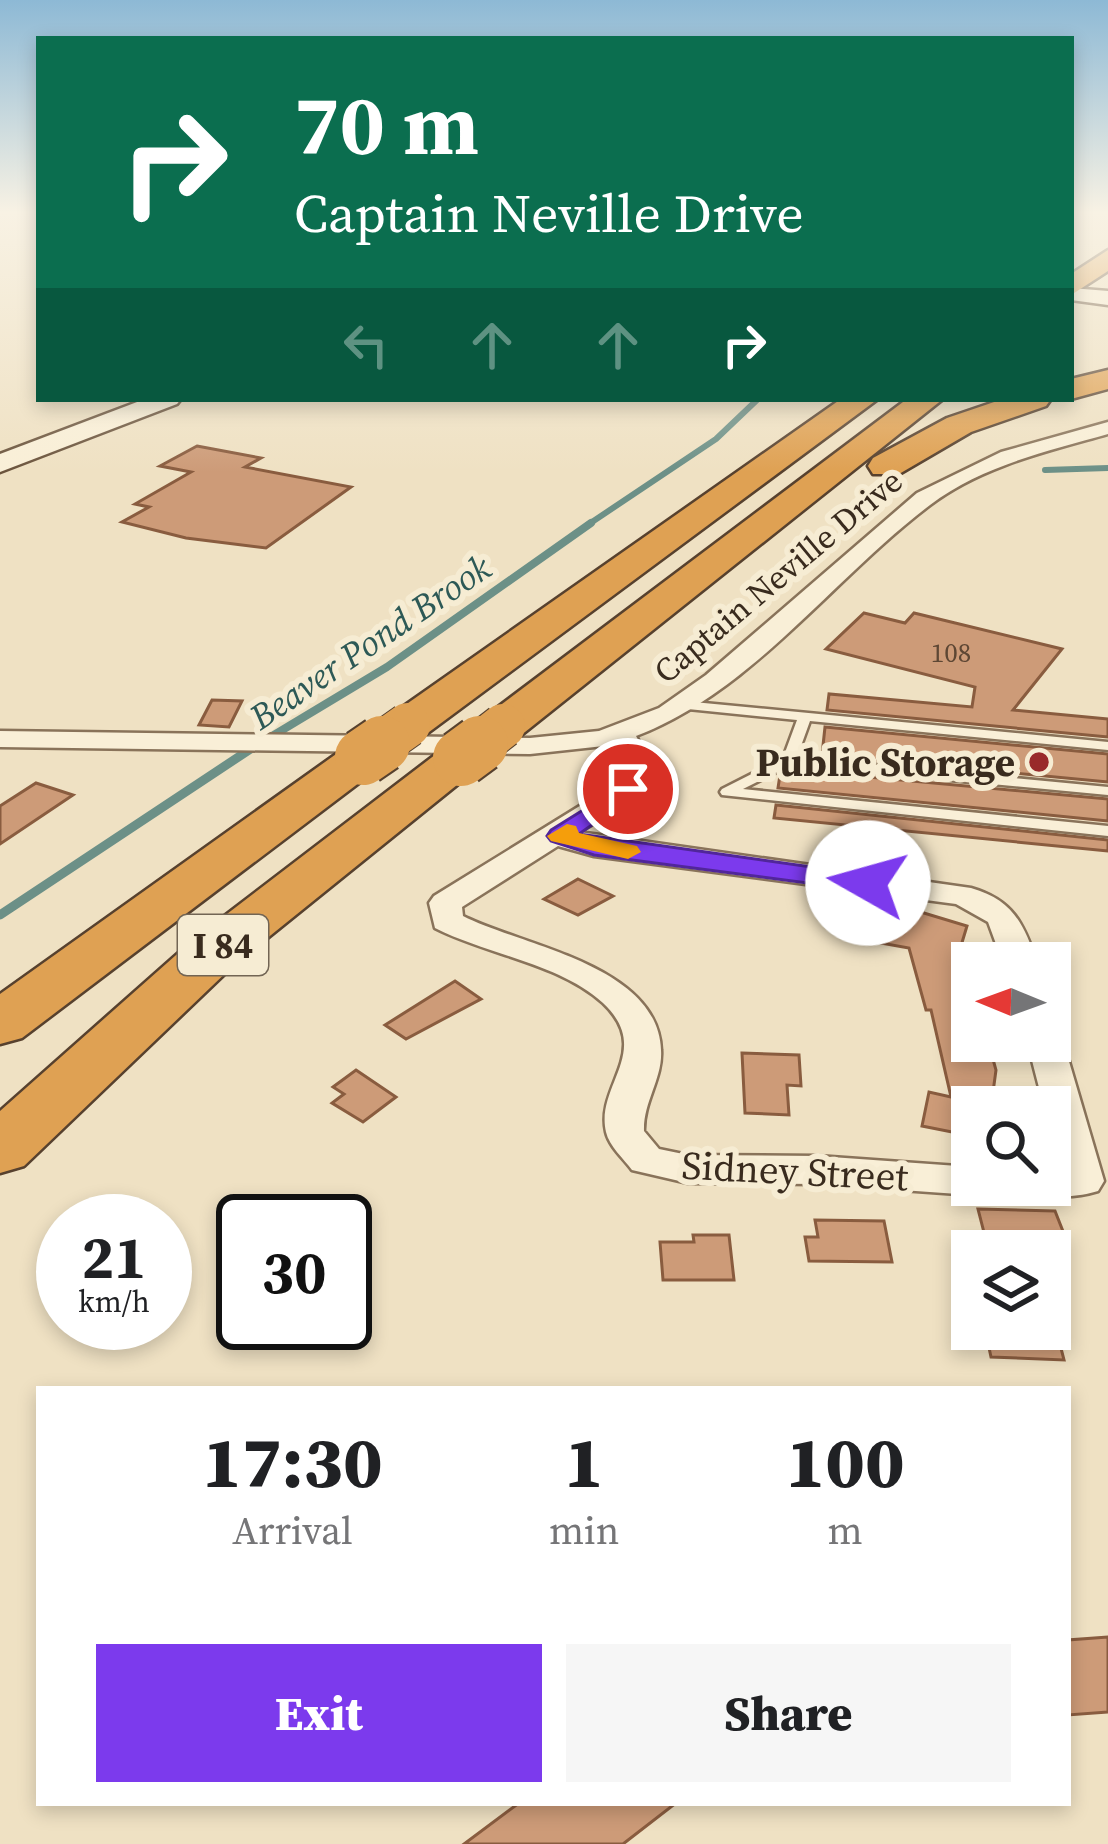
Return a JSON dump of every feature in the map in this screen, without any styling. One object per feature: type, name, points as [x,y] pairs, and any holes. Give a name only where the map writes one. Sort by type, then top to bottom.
[{"type":"highway","points":[[1074,388],[1108,380]]},
{"type":"highway","points":[[628,567],[641,536],[802,402]]},
{"type":"highway","name":"I 84","points":[[0,1024],[858,402]]},
{"type":"highway","name":"I 84","points":[[0,1149],[214,952],[923,402]]},
{"type":"highway","points":[[691,580],[745,562],[929,441],[973,419],[1026,402]]},
{"type":"main road","points":[[0,464],[160,402]]},
{"type":"street","name":"Captain Neville Drive","points":[[0,739],[551,746],[621,735],[683,705],[925,498],[1008,456],[1108,428]]},
{"type":"street","points":[[560,836],[614,802],[637,777],[638,764],[621,735]]},
{"type":"street","points":[[0,762],[37,740]]},
{"type":"street","points":[[560,836],[594,847],[960,895],[993,903],[1013,942]]},
{"type":"street","name":"Sidney Street","points":[[560,836],[445,903],[447,921],[464,932],[551,962],[621,999],[636,1021],[644,1048],[626,1106],[625,1134],[646,1160],[688,1169],[817,1170],[951,1180]]},
{"type":"lane","points":[[683,705],[1108,746]]},
{"type":"lane","points":[[789,760],[804,720]]},
{"type":"lane","points":[[1108,791],[789,760],[727,792],[1108,831]]},
{"type":"building","points":[[197,446],[261,458],[245,467],[351,487],[266,548],[186,538],[122,522],[149,507],[135,504],[191,472],[160,466]]},
{"type":"building","points":[[864,613],[905,623],[914,613],[1062,649],[1013,710],[1108,719],[1108,737],[827,710],[829,694],[972,707],[975,687],[826,649]]},
{"type":"building","points":[[212,700],[242,701],[229,727],[199,725]]},
{"type":"building","points":[[825,727],[1108,754],[1108,782],[822,755]]},
{"type":"building","points":[[792,770],[1108,799],[1108,821],[778,788],[780,775]]},
{"type":"building","points":[[36,783],[73,795],[0,844],[0,806]]},
{"type":"building","points":[[776,805],[1108,840],[1108,851],[774,818]]},
{"type":"building","points":[[578,879],[613,896],[578,915],[544,899]]},
{"type":"building","points":[[914,910],[967,926],[962,942],[951,942],[951,1062],[994,1062],[994,1086],[951,1086],[951,1097],[931,1010],[926,1010],[909,948],[842,936],[849,912],[909,923]]},
{"type":"building","points":[[455,981],[481,999],[406,1039],[385,1025]]},
{"type":"building","points":[[742,1053],[799,1055],[801,1086],[787,1085],[789,1115],[745,1113]]},
{"type":"building","points":[[356,1070],[396,1097],[363,1122],[332,1103],[344,1094],[333,1087]]},
{"type":"building","points":[[929,1092],[951,1097],[951,1132],[922,1126]]},
{"type":"building","points":[[978,1209],[1055,1211],[1062,1230],[983,1230]]},
{"type":"building","points":[[815,1220],[884,1221],[892,1262],[809,1261],[805,1237],[818,1237]]},
{"type":"building","points":[[693,1235],[729,1235],[734,1280],[663,1280],[660,1242],[694,1242]]},
{"type":"building","points":[[990,1350],[1061,1350],[1064,1360],[991,1357]]},
{"type":"building","points":[[1108,1637],[1108,1712],[1071,1715],[1071,1640]]},
{"type":"building","points":[[515,1806],[672,1806],[623,1844],[464,1844]]},
{"type":"waterway","name":"Beaver Pond Brook","points":[[586,526],[716,439],[755,402]]},
{"type":"waterway","points":[[1045,470],[1108,468]]},
{"type":"waterway","name":"Beaver Pond Brook","points":[[254,747],[387,667],[591,523]]},
{"type":"waterway","name":"Beaver Pond Brook","points":[[0,915],[258,744]]},
{"type":"slow traffic","points":[[567,831],[560,836],[628,852]]},
{"type":"place","name":"Public Storage","points":[[1039,762]]},
{"type":"route","points":[[628,789],[560,836],[594,847],[868,883]]}]
